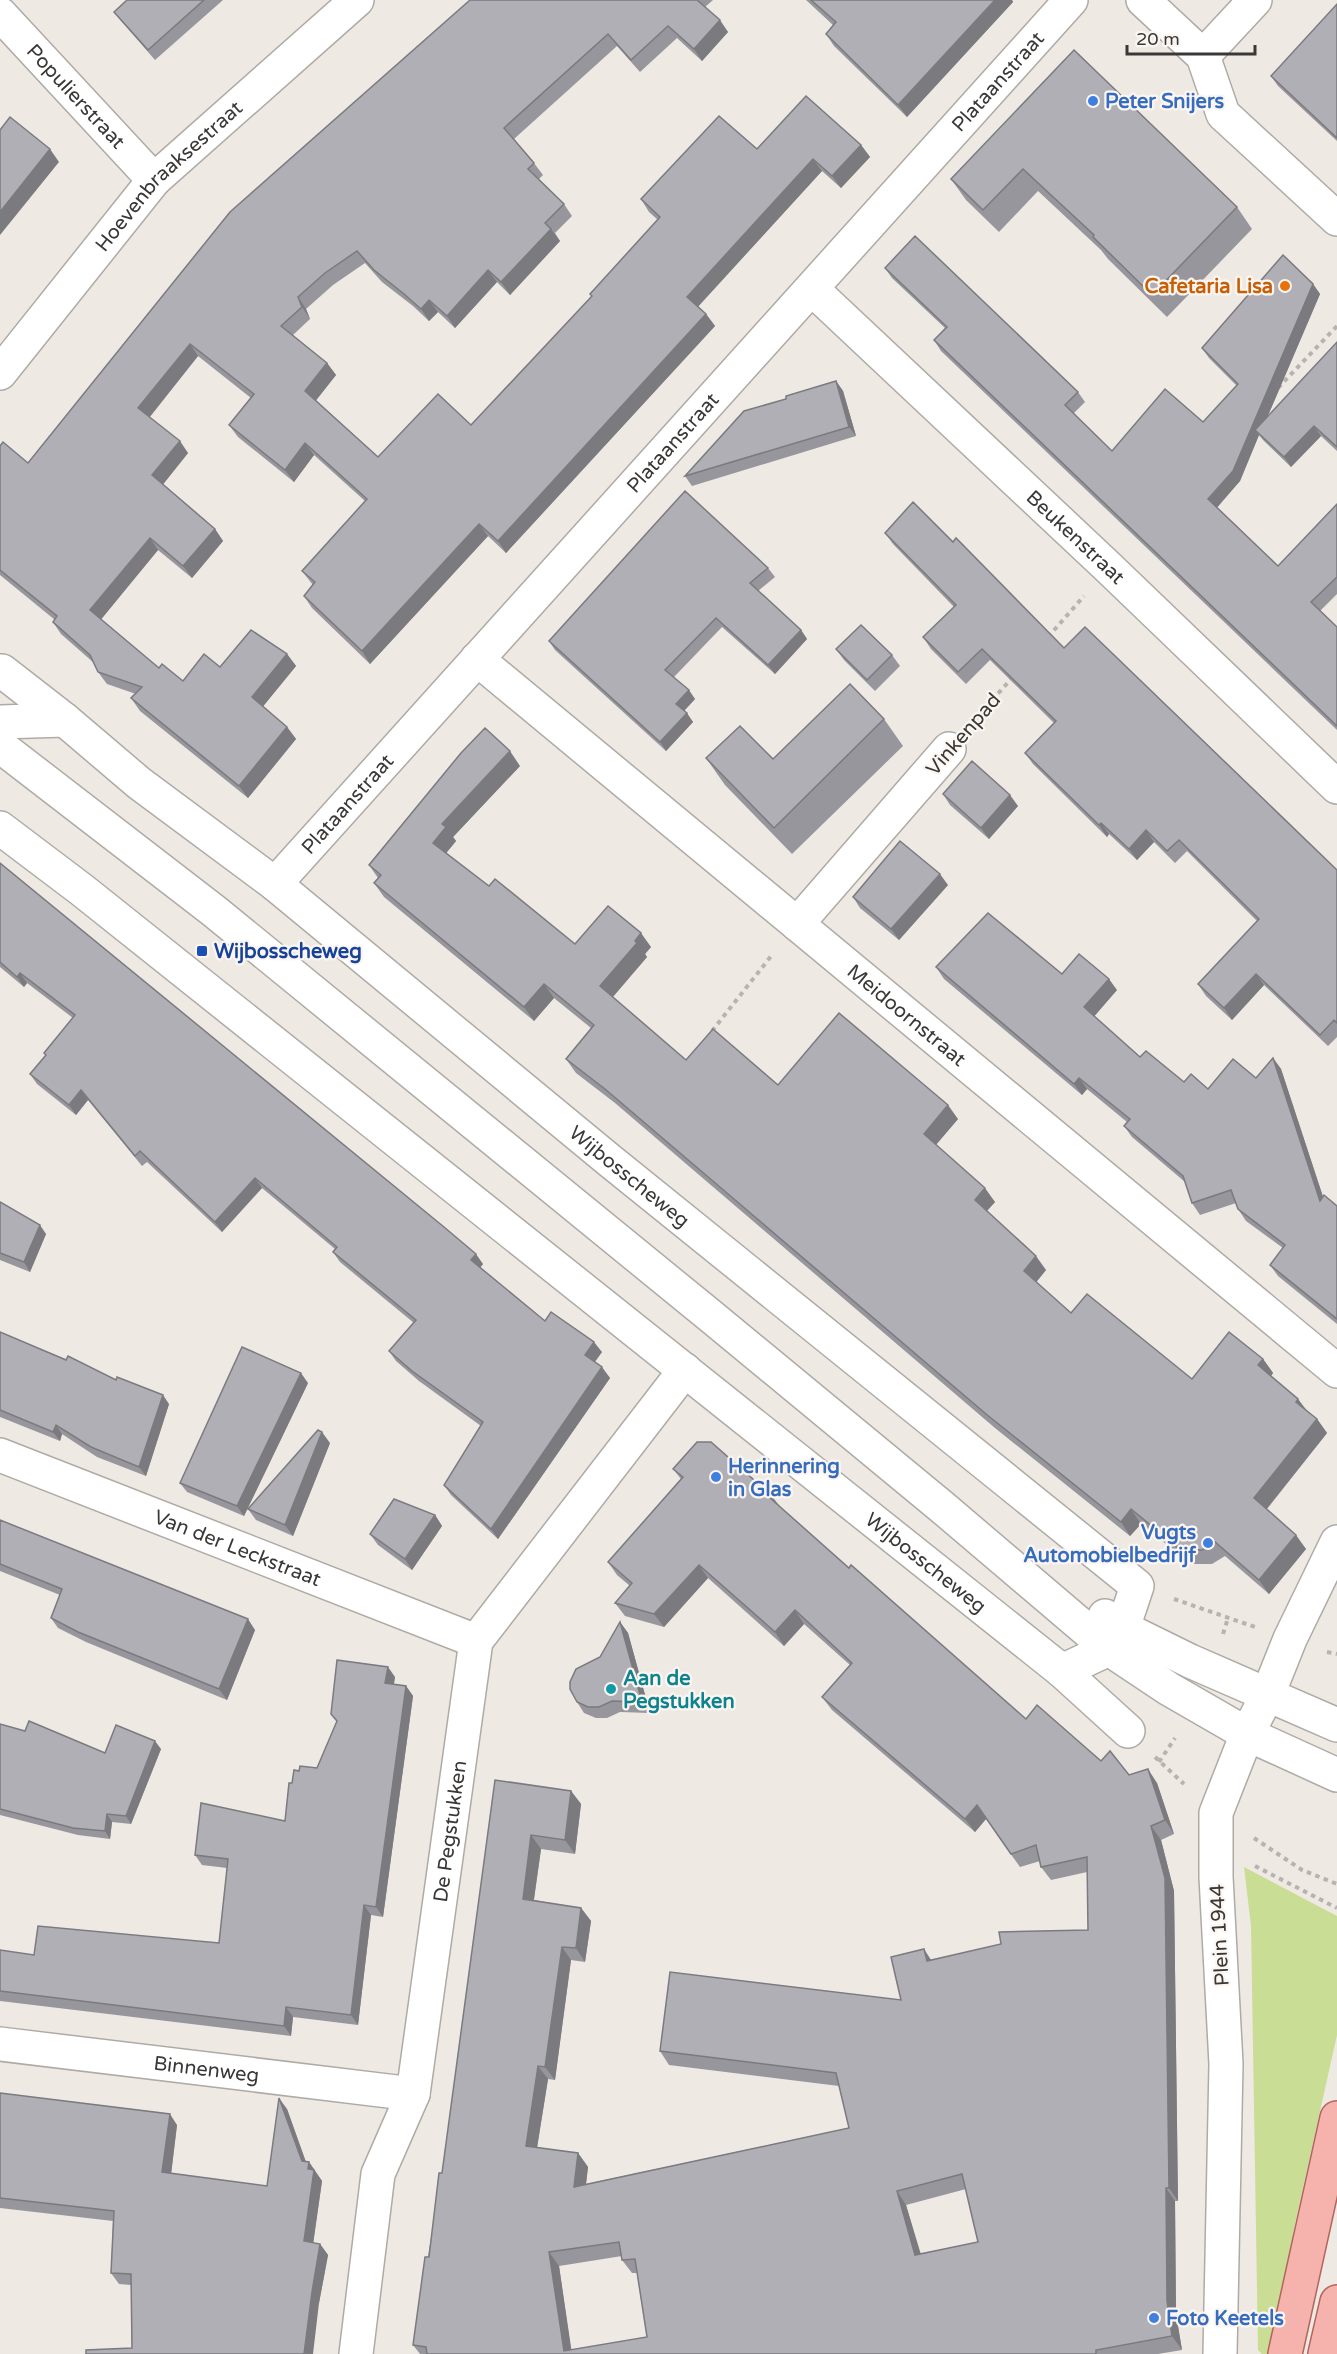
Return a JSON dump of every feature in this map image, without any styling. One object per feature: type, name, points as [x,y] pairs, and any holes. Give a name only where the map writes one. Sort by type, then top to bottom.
[{"type":"main road","points":[[1285,2354],[1337,2118]]},
{"type":"main road","points":[[1325,2354],[1337,2302]]},
{"type":"street","name":"Hoevenbraaksestraat","points":[[0,373],[154,180],[357,0]]},
{"type":"street","name":"Plataanstraat","points":[[275,884],[1071,0]]},
{"type":"street","points":[[1143,0],[1203,56],[1223,114],[1337,219]]},
{"type":"street","points":[[1203,56],[1255,0]]},
{"type":"street","name":"Populierstraat","points":[[0,14],[154,180]]},
{"type":"street","name":"Beukenstraat","points":[[812,289],[1109,568],[1337,787]]},
{"type":"street","name":"Meidoornstraat","points":[[477,659],[1337,1371]]},
{"type":"street","name":"Wijbosscheweg","points":[[2,671],[65,720],[139,783],[275,884],[609,1160],[1137,1586]]},
{"type":"street","points":[[0,722],[65,720]]},
{"type":"street","points":[[0,746],[214,911],[942,1506],[1116,1638],[1169,1689],[1247,1734],[1337,1775]]},
{"type":"street","name":"Vinkenpad","points":[[797,924],[949,749]]},
{"type":"street","name":"Wijbosscheweg","points":[[0,828],[100,905],[1062,1671],[1128,1731]]},
{"type":"street","name":"De Pegstukken","points":[[356,2354],[378,2174],[413,2094],[476,1641],[685,1371]]},
{"type":"street","name":"Van der Leckstraat","points":[[0,1455],[476,1641]]},
{"type":"street","name":"Plein 1944","points":[[1220,2354],[1226,2064],[1216,1813],[1247,1734],[1268,1694],[1290,1639],[1337,1542]]},
{"type":"street","points":[[1062,1671],[1116,1638],[1137,1586]]},
{"type":"street","points":[[1116,1638],[1190,1661],[1337,1725]]},
{"type":"street","name":"Binnenweg","points":[[0,2044],[413,2094]]},
{"type":"path","points":[[1272,395],[1337,326]]},
{"type":"path","points":[[1040,646],[1109,568]]},
{"type":"path","name":"Vinkenpad","points":[[949,749],[1017,672]]},
{"type":"path","points":[[711,1033],[797,924]]},
{"type":"path","points":[[1137,1586],[1337,1654]]},
{"type":"path","points":[[1128,1731],[1216,1813],[1302,1870],[1337,1884]]},
{"type":"path","points":[[1216,1850],[1235,1854],[1337,1908]]},
{"type":"green space","points":[[1244,1867],[1337,1916],[1337,2035],[1294,2228],[1273,2354],[1262,2354],[1258,2350],[1251,1926]]},
{"type":"building","points":[[127,0],[204,0],[148,50],[114,12]]},
{"type":"building","points":[[470,0],[697,0],[720,20],[694,49],[668,26],[631,60],[608,34],[504,128],[534,163],[528,169],[564,204],[545,223],[551,229],[501,282],[488,270],[447,316],[429,300],[421,309],[374,270],[357,251],[325,273],[298,297],[302,307],[281,326],[327,363],[305,391],[378,457],[438,394],[471,425],[592,296],[590,294],[660,217],[641,199],[719,116],[757,149],[806,96],[861,145],[832,176],[813,159],[687,297],[706,314],[498,541],[479,524],[362,651],[304,596],[315,582],[302,571],[367,499],[305,443],[285,470],[229,425],[254,394],[190,344],[138,408],[180,441],[152,475],[215,529],[183,566],[150,538],[90,610],[159,668],[162,664],[183,681],[204,654],[220,667],[251,630],[287,654],[252,697],[287,727],[239,786],[131,698],[142,687],[98,672],[90,655],[53,622],[57,616],[0,570],[0,446],[3,442],[28,463],[230,212]]},
{"type":"building","points":[[811,0],[995,0],[898,105],[826,34],[836,22]]},
{"type":"building","points":[[1337,4],[1337,138],[1271,76]]},
{"type":"building","points":[[1074,50],[1237,207],[1152,295],[1093,237],[1094,235],[1023,169],[983,210],[951,179]]},
{"type":"building","points":[[10,117],[50,149],[0,212],[0,130]]},
{"type":"building","points":[[915,236],[1078,392],[1065,405],[1112,451],[1165,389],[1203,422],[1238,384],[1202,348],[1283,255],[1313,284],[1233,471],[1208,499],[1278,566],[1337,504],[1337,577],[1311,602],[1337,627],[1337,726],[934,340],[947,327],[885,268]]},
{"type":"building","points":[[1337,342],[1337,447],[1314,426],[1284,457],[1255,430]]},
{"type":"building","points":[[836,381],[849,427],[685,476],[744,411]]},
{"type":"building","points":[[685,491],[768,568],[750,583],[801,630],[768,665],[716,618],[665,670],[689,690],[676,704],[687,713],[660,742],[549,641]]},
{"type":"building","points":[[913,502],[953,542],[956,538],[1064,648],[1085,627],[1337,870],[1337,1023],[1334,1020],[1320,1035],[1256,974],[1224,1008],[1198,984],[1259,919],[1179,840],[1167,851],[1146,830],[1129,849],[1101,823],[1099,825],[1025,753],[1056,721],[982,649],[958,672],[923,637],[956,605],[885,533]]},
{"type":"building","points":[[861,625],[892,655],[867,680],[836,649]]},
{"type":"building","points":[[850,684],[884,719],[774,828],[706,758],[740,726],[773,759]]},
{"type":"building","points":[[485,728],[510,751],[442,824],[446,827],[433,843],[489,886],[495,879],[575,944],[608,906],[641,933],[635,941],[637,943],[600,986],[686,1060],[713,1029],[778,1085],[839,1013],[948,1105],[924,1134],[985,1188],[975,1200],[1036,1256],[1024,1271],[1071,1313],[1087,1294],[1192,1379],[1229,1332],[1263,1359],[1258,1365],[1298,1399],[1296,1402],[1317,1419],[1254,1498],[1296,1535],[1259,1580],[1215,1542],[1202,1550],[1181,1550],[1131,1509],[1121,1522],[986,1414],[605,1089],[566,1059],[594,1025],[544,984],[524,1007],[374,883],[381,875],[369,865],[461,753]]},
{"type":"building","points":[[972,761],[1010,795],[981,828],[943,794]]},
{"type":"building","points":[[900,841],[940,874],[891,929],[853,897]]},
{"type":"building","points":[[0,863],[444,1227],[476,1254],[471,1260],[545,1321],[551,1312],[594,1342],[585,1355],[602,1367],[491,1529],[444,1485],[483,1422],[412,1371],[389,1351],[416,1320],[333,1252],[337,1247],[255,1178],[215,1222],[140,1151],[135,1156],[81,1090],[69,1105],[30,1074],[75,1015],[20,973],[17,977],[0,962]]},
{"type":"building","points":[[988,913],[1062,974],[1079,954],[1109,979],[1084,1007],[1140,1057],[1146,1051],[1184,1082],[1191,1074],[1208,1089],[1233,1059],[1256,1078],[1273,1058],[1320,1201],[1324,1195],[1337,1206],[1337,1319],[1270,1265],[1285,1245],[1238,1209],[1231,1190],[1192,1203],[1183,1176],[1124,1126],[1130,1119],[1079,1078],[1074,1084],[936,967]]},
{"type":"building","points":[[0,1202],[40,1225],[24,1262],[0,1253]]},
{"type":"building","points":[[0,1332],[66,1360],[68,1356],[116,1380],[117,1377],[163,1395],[139,1467],[91,1447],[56,1425],[53,1432],[0,1410]]},
{"type":"building","points":[[242,1347],[301,1373],[237,1506],[180,1483]]},
{"type":"building","points":[[318,1430],[322,1432],[285,1525],[248,1509]]},
{"type":"building","points":[[697,1442],[711,1442],[849,1568],[851,1565],[1026,1719],[1037,1705],[1101,1761],[1110,1751],[1129,1775],[1148,1769],[1165,1820],[1151,1826],[1165,1878],[1169,2188],[1166,2188],[1167,2301],[1172,2336],[1096,2350],[1096,2354],[427,2354],[426,2347],[413,2345],[425,2257],[429,2257],[439,2173],[442,2173],[495,1780],[571,1791],[565,1840],[531,1835],[523,1899],[581,1908],[576,1948],[562,1947],[545,2067],[538,2066],[526,2146],[578,2153],[574,2187],[849,2128],[836,2073],[660,2051],[670,1972],[901,2000],[891,1957],[924,1949],[927,1961],[1001,1944],[999,1932],[1088,1930],[1087,1857],[1041,1867],[1036,1845],[1011,1854],[977,1805],[965,1819],[822,1697],[852,1663],[795,1610],[775,1632],[699,1565],[654,1614],[615,1603],[632,1583],[608,1562],[683,1477],[673,1469]],"holes":[[[962,2174],[978,2242],[915,2255],[897,2191]],[[619,2242],[622,2260],[635,2259],[647,2337],[564,2351],[549,2252]]]},
{"type":"building","points":[[394,1499],[435,1515],[405,1559],[370,1534]]},
{"type":"building","points":[[0,1520],[248,1619],[219,1689],[78,1632],[51,1618],[62,1589],[0,1564]]},
{"type":"building","name":"Aan de Pegstukken","points":[[620,1622],[642,1702],[612,1701],[599,1707],[588,1707],[577,1702],[570,1689],[570,1682],[576,1669],[600,1657]]},
{"type":"building","points":[[337,1660],[388,1667],[385,1683],[406,1686],[376,1907],[364,1905],[351,2015],[286,2007],[284,2026],[0,1991],[0,1950],[34,1955],[38,1926],[219,1943],[228,1859],[195,1855],[201,1803],[285,1821],[289,1783],[292,1783],[294,1770],[299,1771],[300,1766],[317,1768],[337,1721],[331,1714]]},
{"type":"building","points":[[29,1721],[105,1753],[116,1725],[155,1741],[126,1816],[107,1814],[105,1831],[73,1828],[0,1809],[0,1724],[25,1731]]},
{"type":"building","points":[[0,2093],[170,2114],[162,2172],[267,2186],[279,2098],[302,2161],[309,2162],[308,2169],[314,2170],[304,2241],[320,2244],[304,2354],[86,2354],[86,2350],[132,2348],[131,2274],[111,2273],[114,2211],[0,2198]]},
{"type":"place","name":"Peter Snijers","points":[[1093,101]]},
{"type":"place","name":"Cafetaria Lisa","points":[[1285,286]]},
{"type":"place","name":"Wijbosscheweg","points":[[202,951]]},
{"type":"place","name":"Herinnering in Glas","points":[[716,1477]]},
{"type":"place","name":"Vugts Automobielbedrijf","points":[[1208,1543]]},
{"type":"place","name":"Aan de Pegstukken","points":[[611,1689]]},
{"type":"place","name":"Foto Keetels","points":[[1154,2318]]}]
